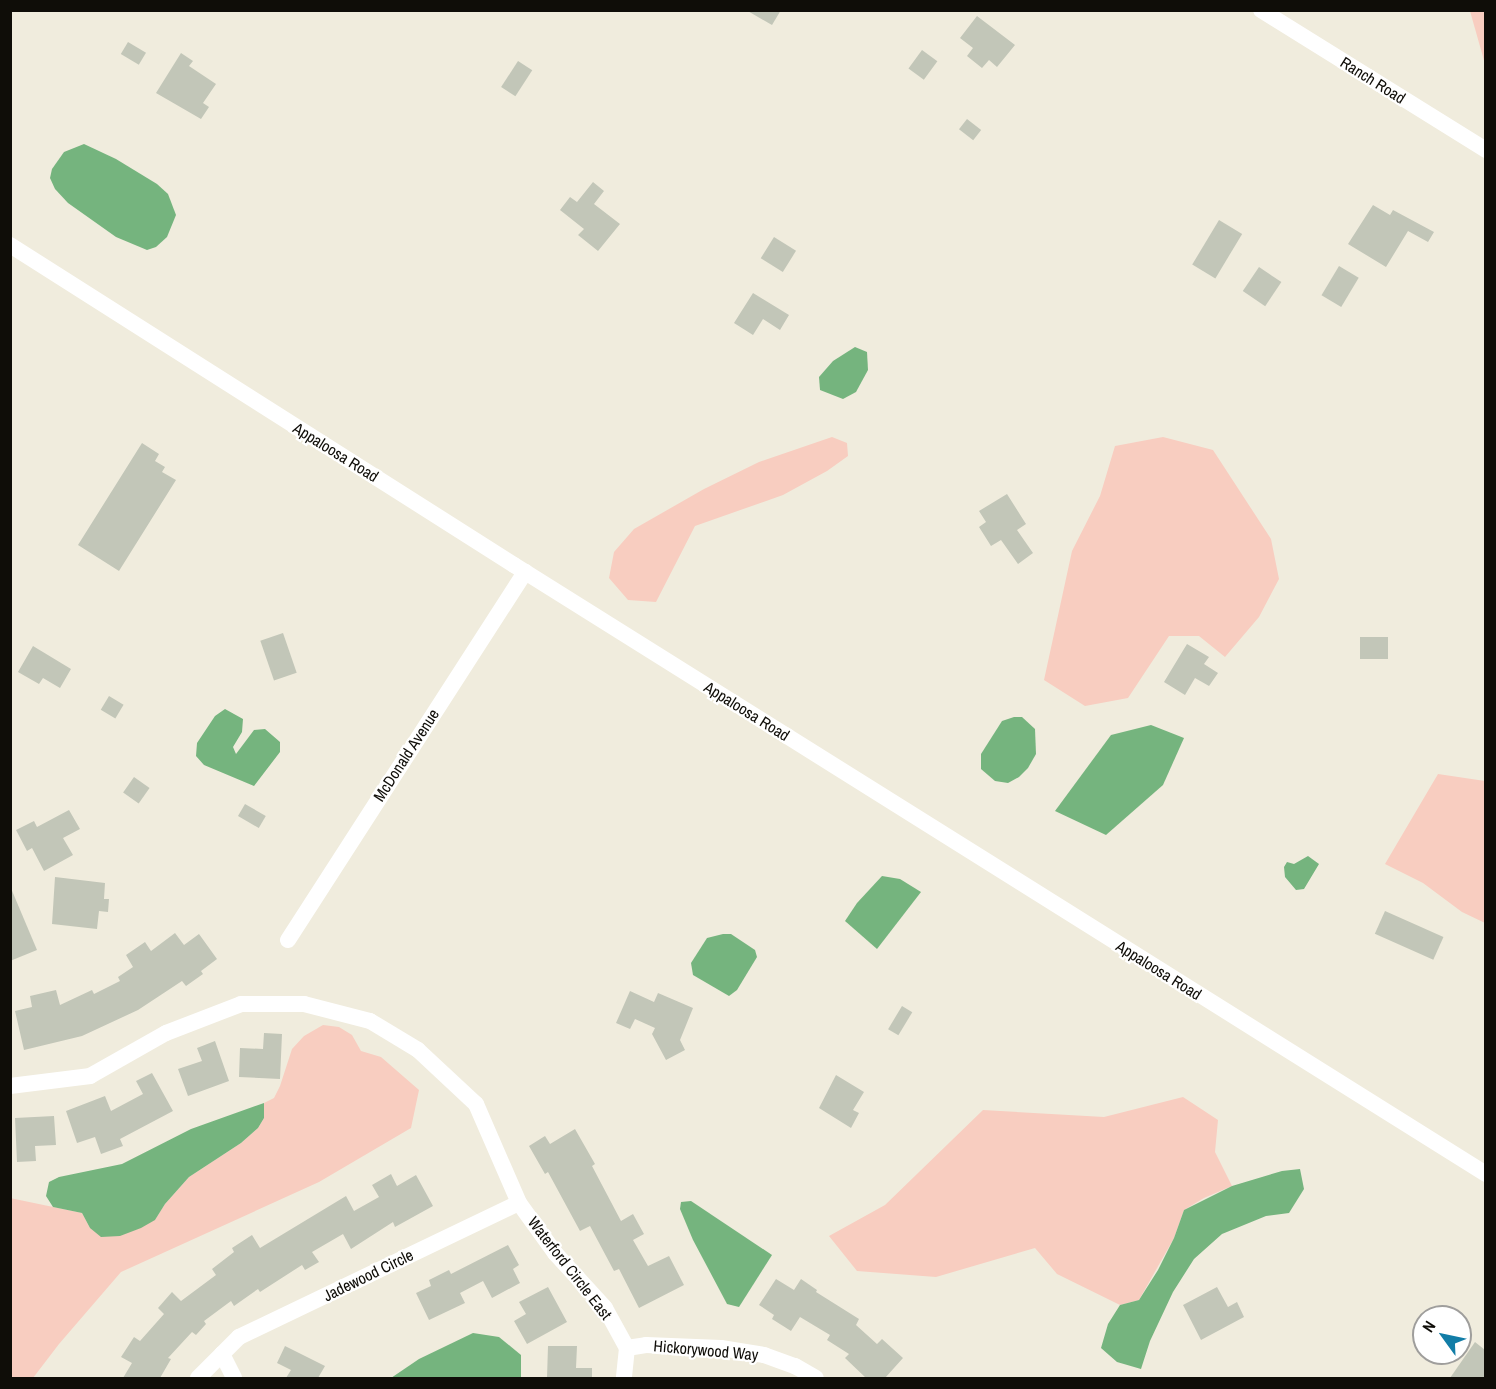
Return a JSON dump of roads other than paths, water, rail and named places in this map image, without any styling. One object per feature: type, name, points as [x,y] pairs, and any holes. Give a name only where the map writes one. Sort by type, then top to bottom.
[{"type":"street","name":"Ranch Road","points":[[1261,10],[1485,150]]},
{"type":"street","name":"Appaloosa Road","points":[[10,245],[525,572],[1485,1174]]},
{"type":"street","name":"McDonald Avenue","points":[[288,940],[525,572]]},
{"type":"street","name":"Waterford Circle East","points":[[10,1086],[90,1076],[166,1033],[240,1004],[304,1004],[370,1021],[418,1050],[476,1104],[519,1203],[555,1252],[605,1308],[627,1348]]},
{"type":"street","name":"Jadewood Circle","points":[[198,1378],[239,1337],[519,1203]]},
{"type":"street","name":"Hickorywood Way","points":[[627,1348],[646,1345],[732,1350],[764,1355],[795,1366],[816,1378]]},
{"type":"street","points":[[624,1378],[627,1348]]},
{"type":"street","points":[[222,1354],[234,1378]]}]
